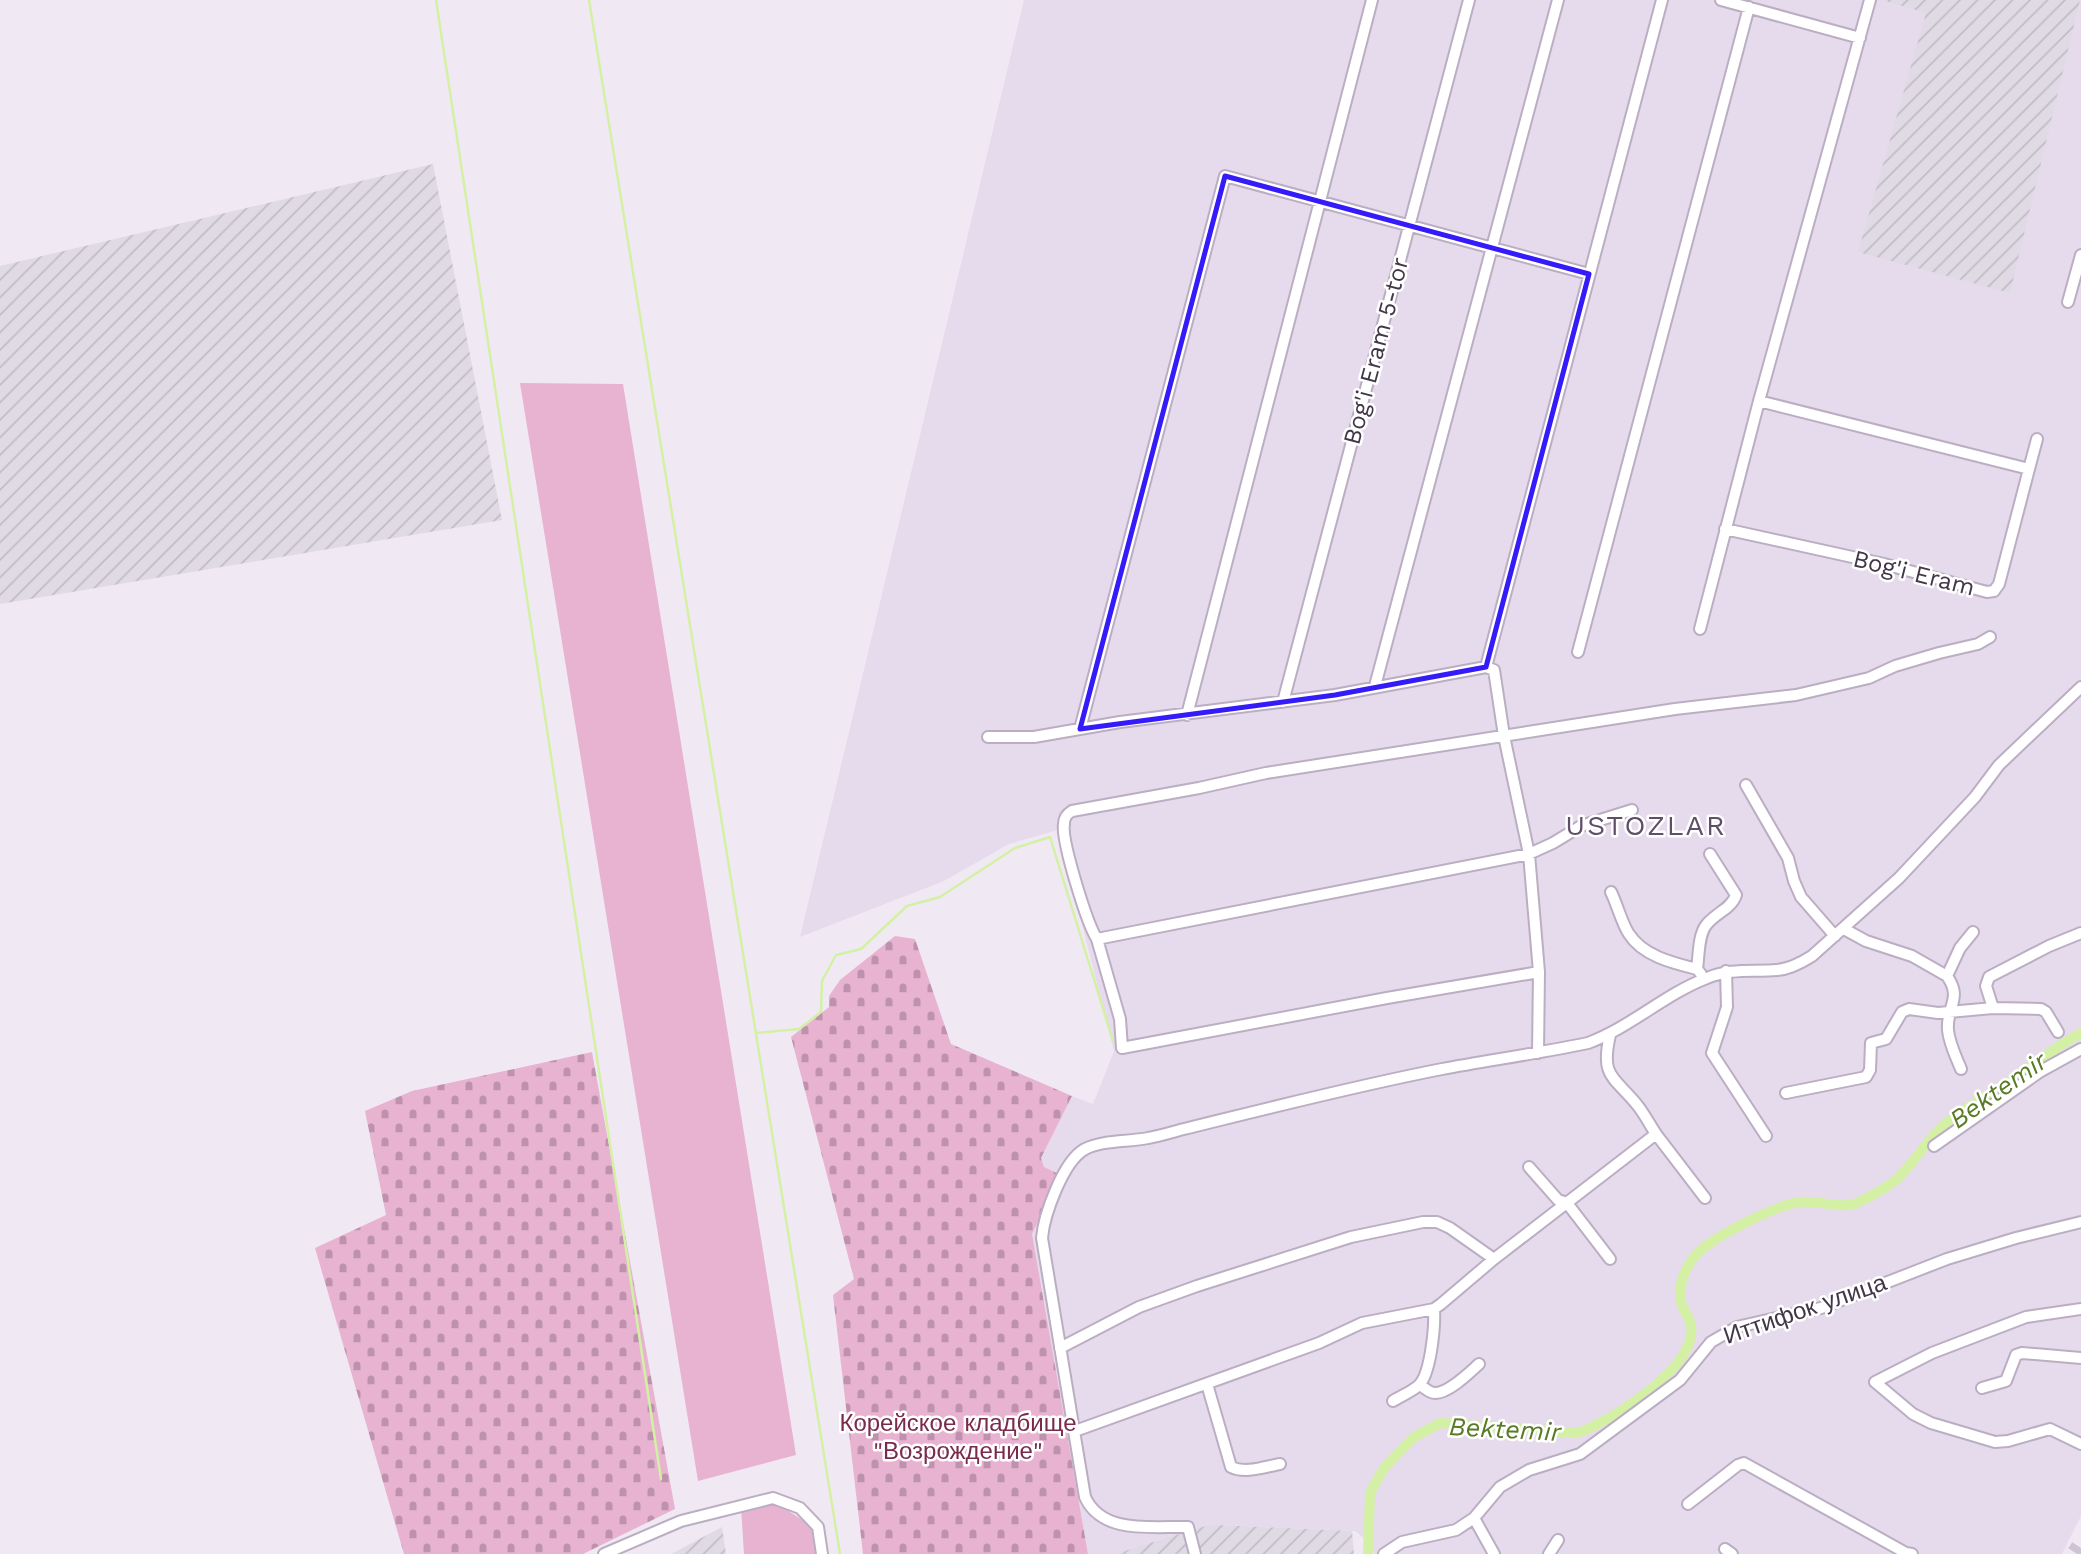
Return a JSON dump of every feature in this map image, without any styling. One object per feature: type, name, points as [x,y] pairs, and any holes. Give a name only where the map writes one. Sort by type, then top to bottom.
[{"type":"street","points":[[1187,715],[1372,0]]},
{"type":"street","name":"Bog'i Eram 5-tor","points":[[1283,702],[1469,0]]},
{"type":"street","points":[[1376,686],[1558,0]]},
{"type":"street","points":[[1486,667],[1662,0]]},
{"type":"street","points":[[1721,0],[1860,38]]},
{"type":"street","points":[[1700,629],[1724,529],[1870,0]]},
{"type":"street","points":[[1578,652],[1749,8]]},
{"type":"street","points":[[1080,729],[1225,176],[1590,274]]},
{"type":"street","points":[[2068,302],[2081,255]]},
{"type":"street","points":[[1759,401],[2029,469],[2036,439]]},
{"type":"street","name":"Bog'i Eram","points":[[1724,529],[1885,564],[1987,592],[1994,591],[1999,584],[2029,469]]},
{"type":"street","points":[[1539,972],[1122,1048],[1120,1019],[1097,939],[1090,929],[1063,828],[1067,814],[1266,773],[1675,709],[1796,695],[1869,678],[1895,666],[1978,644],[1990,637]]},
{"type":"street","points":[[988,737],[1034,737],[1283,702],[1486,667],[1494,670],[1504,736],[1530,854],[1539,972],[1538,1053]]},
{"type":"street","points":[[1195,1554],[1188,1527],[1114,1523],[1091,1510],[1085,1497],[1043,1247],[1043,1227],[1066,1171],[1084,1150],[1148,1138],[1405,1077],[1588,1043],[1611,1035],[1701,974],[1779,970],[1796,966],[1839,933],[1899,878],[1975,797],[1999,765],[2081,687]]},
{"type":"street","points":[[1746,785],[1788,858],[1801,897],[1839,933],[1912,956],[1947,976],[1955,988],[1948,1031],[1961,1069]]},
{"type":"street","points":[[1097,939],[1530,854],[1581,826],[1633,810]]},
{"type":"street","points":[[1701,974],[1702,934],[1706,925],[1731,904],[1736,895],[1710,854]]},
{"type":"street","points":[[1611,892],[1627,931],[1635,942],[1651,953],[1701,974]]},
{"type":"street","points":[[1947,976],[1960,948],[1973,932]]},
{"type":"street","points":[[1993,1008],[1986,986],[1989,977],[2081,933]]},
{"type":"street","points":[[1726,971],[1727,1007],[1712,1053],[1766,1136]]},
{"type":"street","points":[[1786,1093],[1866,1077],[1870,1070],[1871,1043],[1886,1039],[1902,1012],[1916,1009],[1938,1013],[1993,1008],[2041,1009],[2046,1012],[2058,1032]]},
{"type":"street","points":[[1611,1035],[1607,1051],[1610,1076],[1638,1107],[1656,1135],[1705,1198]]},
{"type":"street","points":[[1934,1146],[2041,1071],[2081,1049]]},
{"type":"street","points":[[1074,1431],[1319,1343],[1362,1323],[1434,1309],[1494,1259],[1656,1135]]},
{"type":"street","points":[[1529,1167],[1558,1200],[1567,1203],[1610,1259]]},
{"type":"street","points":[[1060,1348],[1139,1307],[1351,1237],[1387,1229],[1437,1222],[1463,1236],[1494,1259]]},
{"type":"street","name":"Иттифок улица","points":[[1384,1554],[1402,1542],[1456,1530],[1474,1518],[1500,1487],[1529,1470],[1580,1454],[1680,1380],[1711,1342],[1737,1327],[1821,1308],[1947,1259],[2081,1222]]},
{"type":"street","points":[[1393,1401],[1420,1385],[1429,1355],[1434,1309]]},
{"type":"street","points":[[2081,1309],[2026,1317],[1932,1353],[1875,1382],[1913,1415],[1931,1423],[1995,1442],[2050,1429],[2081,1444]]},
{"type":"street","points":[[1982,1388],[2006,1381],[2016,1355],[2081,1358]]},
{"type":"street","points":[[1420,1385],[1429,1392],[1440,1392],[1462,1379],[1479,1364]]},
{"type":"street","points":[[1207,1384],[1231,1466],[1239,1470],[1280,1464]]},
{"type":"street","points":[[1688,1504],[1744,1463],[1844,1520],[1912,1554]]},
{"type":"street","points":[[604,1554],[681,1521],[773,1498],[800,1508],[818,1527],[822,1554]]},
{"type":"street","points":[[1474,1518],[1494,1554]]},
{"type":"street","points":[[1549,1554],[1558,1540]]},
{"type":"highlighted area","points":[[1225,176],[1589,274],[1486,667],[1335,695],[1080,729]]},
{"type":"shaded area","points":[[1024,0],[2081,0],[2081,1516],[2062,1554],[1374,1554],[1372,1545],[1355,1531],[1217,1525],[1115,1554],[1088,1554],[1032,1234],[1061,1175],[1044,1167],[1041,1158],[1072,1096],[1093,1104],[1114,1051],[1058,830],[1009,844],[944,881],[800,937]]},
{"type":"shaded area","points":[[1882,0],[2080,0],[2010,293],[1858,252],[1926,13]]},
{"type":"shaded area","points":[[433,164],[502,520],[0,604],[0,266]]},
{"type":"shaded area","points":[[1217,1525],[1352,1531],[1354,1554],[1115,1554],[1202,1527]]},
{"type":"shaded area","points":[[722,1527],[726,1554],[671,1554]]},
{"type":"green space","points":[[520,383],[623,384],[796,1455],[698,1481]]},
{"type":"green space","name":"Корейское кладбище \"Возрождение\"","points":[[895,936],[915,939],[951,1044],[1072,1096],[1041,1158],[1044,1167],[1061,1175],[1032,1234],[1088,1554],[863,1554],[833,1295],[854,1279],[791,1037],[829,1007],[829,996],[840,980]]},
{"type":"green space","points":[[592,1052],[675,1509],[583,1554],[404,1554],[315,1248],[386,1215],[365,1111],[412,1091]]},
{"type":"green space","points":[[779,1505],[812,1526],[816,1554],[744,1554],[741,1507]]},
{"type":"waterway","points":[[436,0],[661,1479]]},
{"type":"waterway","points":[[589,0],[840,1554]]},
{"type":"waterway","points":[[756,1033],[799,1029],[821,1012],[822,981],[836,955],[861,949],[907,906],[940,897],[1015,848],[1050,837],[1113,1041]]},
{"type":"waterway","name":"Bektemir","points":[[1368,1554],[1370,1493],[1384,1468],[1414,1437],[1440,1423],[1577,1433],[1610,1417],[1649,1391],[1681,1358],[1689,1342],[1691,1326],[1681,1302],[1681,1285],[1694,1257],[1713,1241],[1790,1204],[1853,1204],[1880,1191],[1899,1177],[1932,1137],[1951,1119],[2081,1033]]},
{"type":"tunnel","points":[[2077,1554],[2081,1548]]},
{"type":"district","name":"USTOZLAR","points":[[1646,825]]}]
